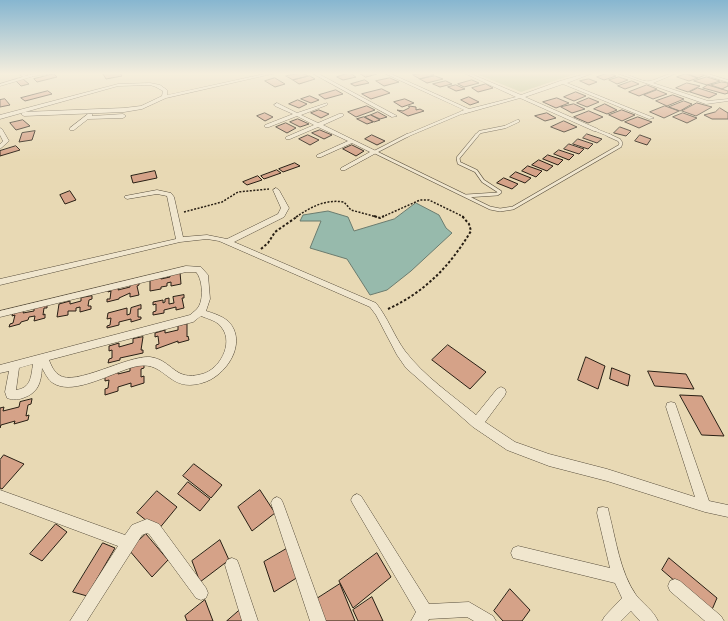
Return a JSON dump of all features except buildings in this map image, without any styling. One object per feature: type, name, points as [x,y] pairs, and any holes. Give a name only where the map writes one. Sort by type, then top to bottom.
[{"type":"street","points":[[0,117],[56,102]]},
{"type":"street","points":[[7,115],[134,108],[154,102]]},
{"type":"street","points":[[368,102],[394,116]]},
{"type":"street","points":[[447,102],[466,111],[498,102]]},
{"type":"street","points":[[533,102],[596,130]]},
{"type":"street","points":[[611,102],[651,118]]},
{"type":"street","points":[[705,102],[715,102]]},
{"type":"street","points":[[267,126],[325,104]]},
{"type":"street","points":[[277,105],[375,152]]},
{"type":"street","points":[[72,129],[94,111]]},
{"type":"street","points":[[288,138],[341,115]]},
{"type":"street","points":[[86,118],[123,116]]},
{"type":"street","points":[[0,130],[6,141],[0,147]]},
{"type":"street","points":[[319,156],[353,141]]},
{"type":"street","points":[[343,169],[375,152]]},
{"type":"street","points":[[229,241],[281,215],[285,208],[276,190]]},
{"type":"street","points":[[127,197],[157,192],[169,194],[171,197],[180,240]]},
{"type":"street","points":[[0,282],[180,240],[207,237],[229,241],[373,305],[379,313],[400,352],[410,365],[477,423],[511,446],[543,458],[607,475],[705,506],[728,511]]},
{"type":"street","points":[[0,314],[193,268],[198,269],[204,275],[205,306],[192,318],[0,369]]},
{"type":"street","points":[[40,358],[56,380],[65,382],[84,379],[131,364],[149,361],[158,364],[179,380],[189,382],[204,379],[219,369],[227,360],[230,350],[231,336],[228,328],[221,321],[200,312]]},
{"type":"street","points":[[16,365],[10,392],[11,395],[14,396],[29,390],[34,385],[40,358]]},
{"type":"street","points":[[477,423],[501,392]]},
{"type":"street","points":[[671,408],[705,506]]},
{"type":"street","points":[[0,496],[128,543]]},
{"type":"street","points":[[357,500],[422,616],[469,608],[488,621]]},
{"type":"street","points":[[277,503],[318,621]]},
{"type":"street","points":[[603,513],[619,577],[631,600],[650,621]]},
{"type":"street","points":[[78,621],[137,530],[147,526],[154,529],[201,593]]},
{"type":"street","points":[[518,553],[619,577]]},
{"type":"street","points":[[232,565],[250,621]]},
{"type":"street","points":[[675,586],[716,621]]},
{"type":"street","points":[[610,621],[631,600]]},
{"type":"lane","points":[[375,152],[423,128],[466,111]]},
{"type":"lane","points":[[464,196],[499,193],[499,190],[483,181],[476,171],[459,162],[458,158],[480,132],[505,127],[518,121]]},
{"type":"lane","points":[[375,152],[464,196],[494,209],[505,210],[513,208],[620,146],[621,143],[618,140],[596,130]]},
{"type":"path","points":[[175,215],[222,202],[240,192],[272,189],[276,190]]},
{"type":"path","points":[[256,253],[268,243],[275,232],[317,204],[335,201],[344,202],[351,210],[380,218],[420,200],[428,200],[464,217],[469,224],[471,231],[454,258],[438,277],[402,303],[379,313]]},
{"type":"shaded area","points":[[416,203],[439,215],[446,228],[452,233],[411,271],[387,290],[370,295],[347,259],[310,248],[321,221],[300,221],[303,215],[328,211],[348,217],[354,231],[394,219]]}]
